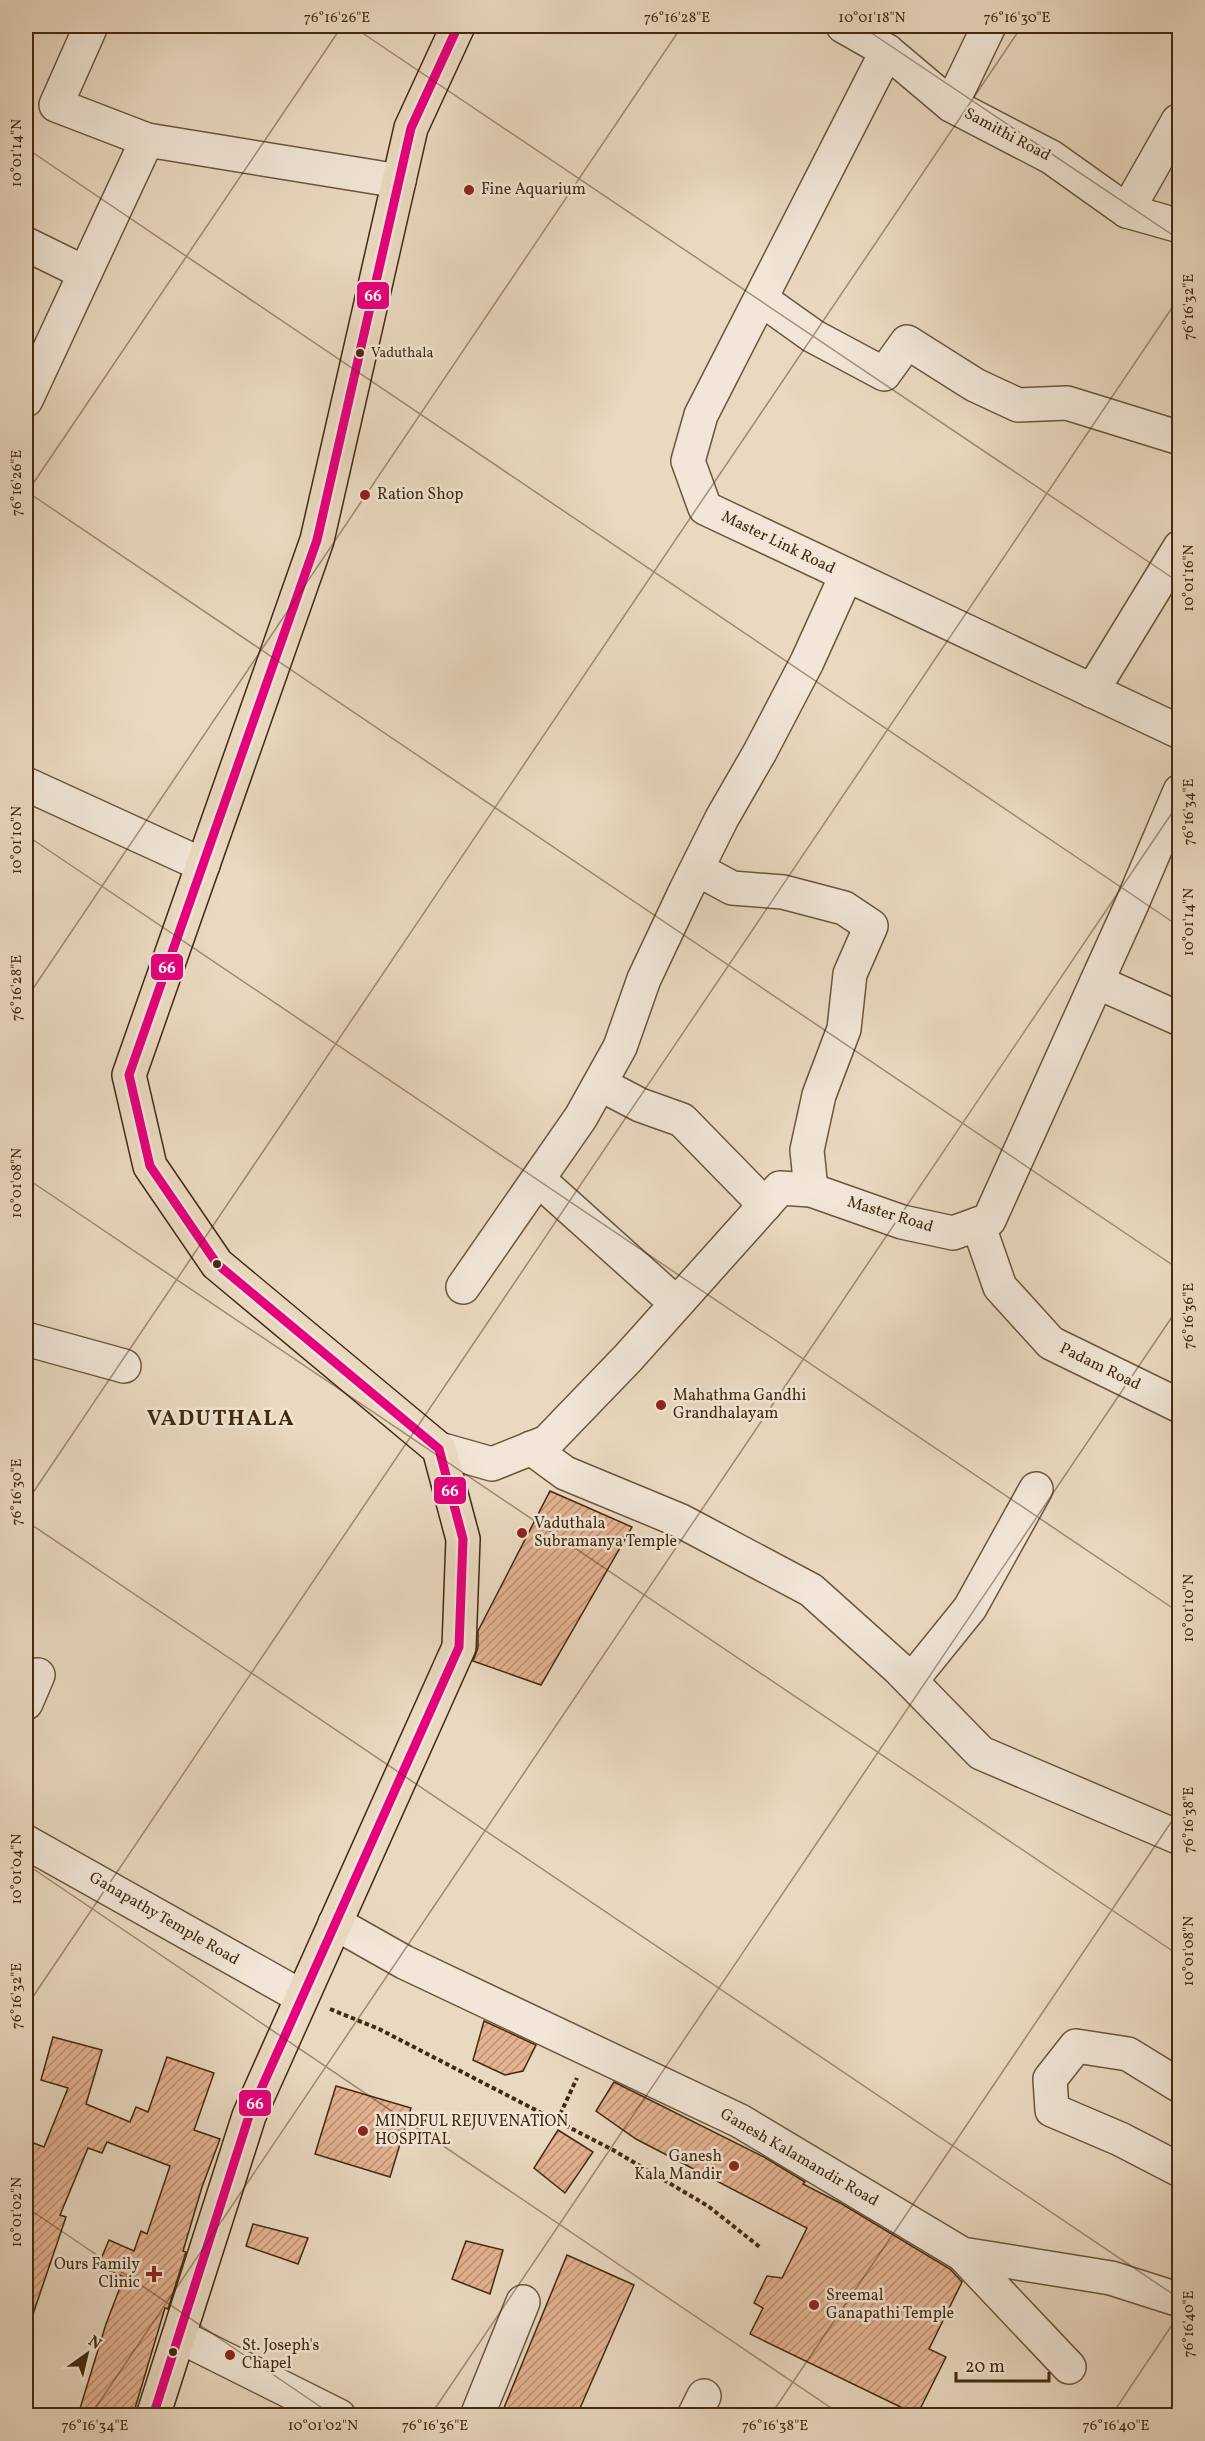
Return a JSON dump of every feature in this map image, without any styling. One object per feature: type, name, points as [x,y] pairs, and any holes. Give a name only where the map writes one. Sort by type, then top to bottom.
[{"type":"main road","points":[[153,2415],[249,2116],[459,1647],[463,1539],[439,1449],[217,1263],[150,1166],[129,1075],[317,540],[411,128],[458,26]]},
{"type":"street","points":[[91,26],[56,105],[147,140],[399,181]]},
{"type":"street","name":"Samithi Road","points":[[843,26],[887,51],[951,105],[1051,158],[1127,211],[1179,226]]},
{"type":"street","points":[[951,105],[989,26]]},
{"type":"street","name":"Master Link Road","points":[[887,51],[701,415],[688,461],[705,508],[1179,732]]},
{"type":"street","points":[[1127,211],[1178,121]]},
{"type":"street","points":[[26,400],[147,140]]},
{"type":"street","points":[[26,244],[86,273]]},
{"type":"street","points":[[761,299],[813,336],[884,374],[907,342],[975,385],[1018,405],[1067,403],[1179,438]]},
{"type":"street","points":[[1092,691],[1179,547]]},
{"type":"street","points":[[463,1287],[581,1117],[620,1047],[644,979],[722,818],[807,662],[846,576]]},
{"type":"street","points":[[26,784],[203,865]]},
{"type":"street","points":[[978,1224],[989,1220],[1097,982],[1179,791]]},
{"type":"street","points":[[697,869],[732,888],[783,892],[844,908],[871,926],[850,974],[844,1029],[819,1095],[807,1150],[811,1190]]},
{"type":"street","points":[[1097,982],[1179,1019]]},
{"type":"street","points":[[600,1084],[640,1105],[682,1120],[765,1205]]},
{"type":"street","points":[[539,1180],[676,1303]]},
{"type":"street","name":"Master Road","points":[[439,1449],[492,1464],[547,1442],[780,1188],[811,1190],[902,1222],[953,1233],[978,1224]]},
{"type":"street","name":"Padam Road","points":[[978,1224],[1000,1287],[1051,1343],[1179,1407]]},
{"type":"street","points":[[26,1339],[124,1366]]},
{"type":"street","points":[[531,1448],[565,1473],[681,1521],[811,1590],[911,1681],[981,1753],[1179,1838]]},
{"type":"street","points":[[911,1681],[970,1608],[1036,1489]]},
{"type":"street","name":"Ganapathy Temple Road","points":[[26,1842],[302,1997]]},
{"type":"street","name":"Ganesh Kalamandir Road","points":[[336,1923],[404,1962],[740,2121],[962,2254],[1111,2278],[1179,2300]]},
{"type":"street","points":[[1179,2086],[1128,2054],[1076,2046],[1050,2079],[1052,2110],[1120,2139],[1179,2170]]},
{"type":"street","points":[[962,2254],[1069,2367]]},
{"type":"street","points":[[477,2415],[524,2302]]},
{"type":"street","points":[[179,2336],[339,2415]]},
{"type":"path","points":[[302,1997],[379,2029],[557,2121],[708,2206],[761,2248]]},
{"type":"path","points":[[557,2121],[589,2050]]},
{"type":"building","points":[[550,1491],[632,1527],[541,1685],[473,1661],[478,1648],[478,1631]]},
{"type":"building","points":[[484,2021],[536,2045],[523,2071],[505,2075],[473,2060]]},
{"type":"building","points":[[53,2037],[102,2050],[86,2104],[130,2122],[136,2107],[148,2112],[167,2057],[214,2073],[194,2130],[220,2139],[202,2187],[183,2251],[186,2252],[168,2309],[165,2308],[133,2415],[78,2415],[106,2324],[124,2277],[98,2266],[109,2240],[134,2251],[141,2231],[147,2234],[170,2166],[107,2142],[102,2153],[88,2148],[60,2215],[66,2217],[30,2323],[26,2322],[26,2157],[31,2142],[44,2147],[68,2088],[41,2080]]},
{"type":"building","name":"Sreemal Ganapathi Temple","points":[[614,2082],[764,2157],[805,2182],[803,2184],[842,2204],[950,2269],[962,2282],[929,2349],[946,2357],[917,2415],[750,2334],[763,2308],[754,2303],[767,2276],[782,2278],[807,2228],[636,2139],[596,2111]]},
{"type":"building","name":"MINDFUL REJUVENATION HOSPITAL","points":[[336,2086],[411,2108],[390,2177],[315,2154]]},
{"type":"building","points":[[558,2130],[593,2152],[565,2193],[534,2168]]},
{"type":"building","points":[[253,2224],[308,2238],[298,2264],[246,2246]]},
{"type":"building","points":[[466,2241],[503,2250],[490,2294],[452,2279]]},
{"type":"building","points":[[567,2255],[634,2285],[577,2415],[501,2415]]},
{"type":"transit line","name":"66","points":[[153,2416],[249,2116],[459,1647],[463,1539],[439,1449],[217,1264],[150,1166],[129,1075],[317,540],[411,128],[458,26]]},
{"type":"place","name":"Fine Aquarium","points":[[469,190]]},
{"type":"place","name":"Vaduthala","points":[[360,353]]},
{"type":"place","name":"Ration Shop","points":[[365,495]]},
{"type":"place","name":"Mahathma Gandhi Grandhalayam","points":[[661,1405]]},
{"type":"place","name":"Vaduthala Subramanya Temple","points":[[522,1533]]},
{"type":"place","name":"MINDFUL REJUVENATION HOSPITAL","points":[[363,2131]]},
{"type":"place","name":"Ganesh Kala Mandir","points":[[734,2166]]},
{"type":"place","name":"Ours Family Clinic","points":[[154,2274]]},
{"type":"place","name":"Sreemal Ganapathi Temple","points":[[814,2305]]},
{"type":"place","name":"St. Joseph's Chapel","points":[[230,2355]]},
{"type":"district","name":"VADUTHALA","points":[[221,1419]]}]
